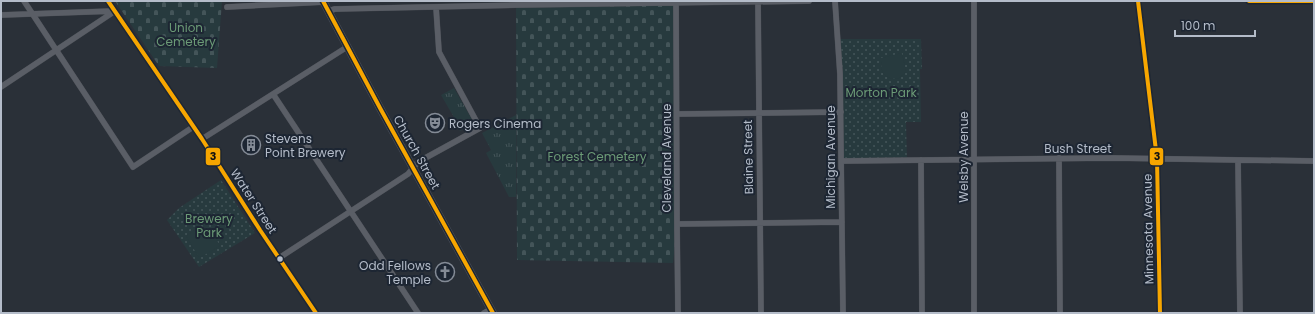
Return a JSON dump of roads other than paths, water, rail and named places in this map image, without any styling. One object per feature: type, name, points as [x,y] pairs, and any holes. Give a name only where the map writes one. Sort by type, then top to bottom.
[{"type":"main road","name":"Church Street","points":[[324,2],[347,47],[492,311]]},
{"type":"street","name":"Water Street","points":[[108,1],[202,139],[316,313]]},
{"type":"street","points":[[328,11],[335,9],[516,5],[809,1]]},
{"type":"street","name":"Michigan Avenue","points":[[835,1],[841,112],[843,313]]},
{"type":"street","name":"Welsby Avenue","points":[[974,1],[974,313]]},
{"type":"street","name":"Minnesota Avenue","points":[[1138,1],[1157,159],[1160,313]]},
{"type":"street","points":[[1249,1],[1314,1]]},
{"type":"street","points":[[27,2],[33,14],[133,167],[193,127]]},
{"type":"street","points":[[227,7],[324,2]]},
{"type":"street","name":"Blaine Street","points":[[758,2],[761,313]]},
{"type":"street","name":"Cleveland Avenue","points":[[676,3],[678,313]]},
{"type":"street","points":[[279,258],[407,175],[418,162],[480,128],[439,52],[436,7]]},
{"type":"street","points":[[1,15],[115,12]]},
{"type":"street","points":[[1,87],[115,12]]},
{"type":"street","points":[[202,139],[347,47]]},
{"type":"street","points":[[273,94],[418,313]]},
{"type":"street","points":[[677,114],[841,112]]},
{"type":"street","points":[[1059,158],[1060,313]]},
{"type":"street","name":"Bush Street","points":[[842,161],[1059,158],[1314,161]]},
{"type":"street","points":[[921,160],[922,313]]},
{"type":"street","points":[[1238,160],[1240,313]]},
{"type":"street","points":[[677,224],[842,222]]},
{"type":"street","points":[[484,313],[492,311]]},
{"type":"place","name":"Rogers Cinema","points":[[435,123]]},
{"type":"place","name":"Stevens Point Brewery","points":[[251,145]]},
{"type":"place","name":"Odd Fellows Temple","points":[[445,272]]},
{"type":"park label","name":"Union Cemetery","points":[[186,34]]},
{"type":"park label","name":"Morton Park","points":[[881,92]]},
{"type":"park label","name":"Forest Cemetery","points":[[597,156]]},
{"type":"park label","name":"Brewery Park","points":[[209,225]]}]
